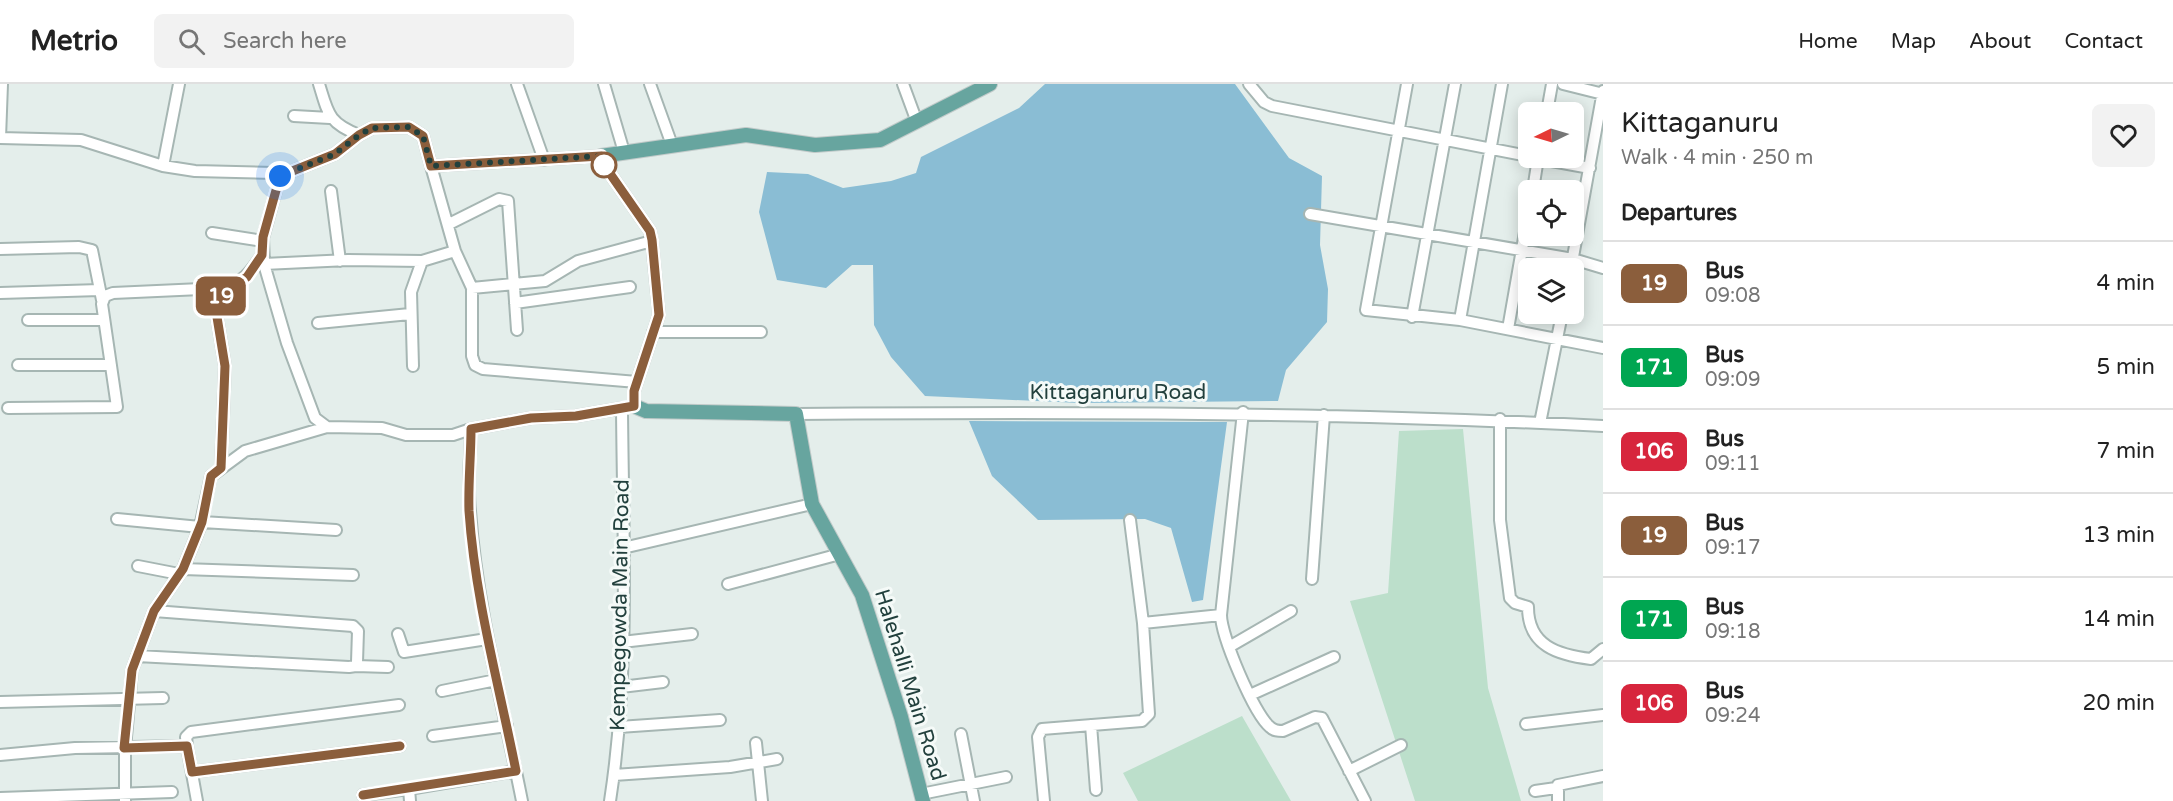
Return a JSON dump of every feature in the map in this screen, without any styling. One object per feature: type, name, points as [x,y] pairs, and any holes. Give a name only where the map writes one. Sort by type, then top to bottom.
[{"type":"main road","points":[[601,156],[746,135],[815,145],[880,140],[990,84]]},
{"type":"main road","name":"Kittaganuru Road","points":[[628,407],[646,411],[796,414]]},
{"type":"main road","name":"Halehalli Main Road","points":[[796,414],[812,504],[862,595],[901,717],[922,797]]},
{"type":"street","points":[[2,84],[0,138],[81,140],[163,166],[195,171],[274,172],[280,176]]},
{"type":"street","points":[[163,166],[179,84]]},
{"type":"street","points":[[319,84],[330,118],[340,127],[359,135]]},
{"type":"street","points":[[518,84],[544,160]]},
{"type":"street","points":[[604,84],[624,152]]},
{"type":"street","points":[[650,84],[672,145]]},
{"type":"street","points":[[903,84],[917,122]]},
{"type":"street","points":[[1249,84],[1264,102],[1272,106],[1398,133],[1518,154]]},
{"type":"street","points":[[1407,84],[1366,310],[1412,317],[1461,320],[1603,348]]},
{"type":"street","points":[[1412,317],[1455,84]]},
{"type":"street","points":[[1461,320],[1502,84]]},
{"type":"street","points":[[1549,102],[1552,84]]},
{"type":"street","points":[[1563,84],[1603,93],[1601,122],[1573,258]]},
{"type":"street","points":[[294,116],[330,118]]},
{"type":"street","points":[[280,176],[335,154],[372,128],[409,127],[423,136],[449,224],[454,252],[472,288],[471,357],[475,365],[483,369],[637,382]]},
{"type":"street","points":[[431,166],[601,156],[604,165],[650,231],[652,240],[578,261],[545,281],[472,288]]},
{"type":"street","points":[[1584,167],[1590,168]]},
{"type":"street","points":[[280,176],[263,241],[263,260],[287,343],[315,418],[327,427]]},
{"type":"street","points":[[331,191],[340,261]]},
{"type":"street","points":[[449,224],[500,199],[506,199],[509,204],[517,330]]},
{"type":"street","points":[[1310,214],[1522,250],[1551,258]]},
{"type":"street","points":[[212,233],[263,241]]},
{"type":"street","name":"Kempegowda Main Road","points":[[610,801],[619,727],[621,687],[628,407],[659,315],[652,240]]},
{"type":"street","points":[[1509,329],[1523,246]]},
{"type":"street","points":[[0,249],[79,247],[92,250],[101,295],[117,407],[8,408]]},
{"type":"street","points":[[0,293],[101,295],[223,288],[235,285],[247,277],[263,260],[422,261],[454,252]]},
{"type":"street","points":[[413,366],[411,292],[422,261]]},
{"type":"street","points":[[1584,266],[1603,268]]},
{"type":"street","points":[[515,303],[630,287]]},
{"type":"street","points":[[221,468],[225,366],[216,311],[223,288]]},
{"type":"street","points":[[318,323],[410,314]]},
{"type":"street","points":[[28,320],[104,320]]},
{"type":"street","points":[[1540,423],[1560,324]]},
{"type":"street","points":[[653,332],[761,332]]},
{"type":"street","points":[[18,365],[111,365]]},
{"type":"street","points":[[125,797],[124,748],[132,670],[154,611],[181,572],[201,524],[211,476],[221,468],[245,451],[327,427],[382,428],[406,435],[453,435],[471,429],[531,418],[576,416],[628,407]]},
{"type":"street","points":[[1243,412],[1221,624],[1251,695],[1268,726],[1278,731],[1315,717],[1322,718],[1365,801]]},
{"type":"street","name":"Kittaganuru Road","points":[[796,414],[1243,412],[1500,419],[1603,426]]},
{"type":"street","points":[[1312,579],[1324,415]]},
{"type":"street","points":[[1500,419],[1500,520],[1510,598],[1515,603],[1528,608],[1528,623],[1537,640],[1566,656],[1591,660],[1603,649]]},
{"type":"street","points":[[471,429],[469,509],[487,639],[522,801]]},
{"type":"street","points":[[623,548],[812,504]]},
{"type":"street","points":[[117,519],[336,530]]},
{"type":"street","points":[[1044,801],[1039,732],[1047,727],[1142,721],[1149,714],[1143,623],[1130,520]]},
{"type":"street","points":[[728,584],[840,554]]},
{"type":"street","points":[[138,566],[181,572],[353,575]]},
{"type":"street","points":[[154,611],[353,626],[357,630],[356,666]]},
{"type":"street","points":[[1229,647],[1291,611]]},
{"type":"street","points":[[1143,623],[1221,615]]},
{"type":"street","points":[[398,634],[404,652],[487,639]]},
{"type":"street","points":[[622,642],[692,634]]},
{"type":"street","points":[[137,656],[388,667]]},
{"type":"street","points":[[1251,695],[1334,657]]},
{"type":"street","points":[[442,691],[496,680]]},
{"type":"street","points":[[621,687],[663,682]]},
{"type":"street","points":[[0,702],[164,698]]},
{"type":"street","points":[[197,801],[187,734],[194,731],[399,705]]},
{"type":"street","points":[[1526,724],[1603,715]]},
{"type":"street","points":[[619,727],[720,720]]},
{"type":"street","points":[[1091,725],[1096,790]]},
{"type":"street","points":[[433,736],[507,726]]},
{"type":"street","points":[[961,734],[974,801]]},
{"type":"street","points":[[756,743],[762,801]]},
{"type":"street","points":[[1349,771],[1401,745]]},
{"type":"street","points":[[0,755],[75,748],[187,746]]},
{"type":"street","points":[[192,772],[400,746]]},
{"type":"street","points":[[614,775],[730,767],[777,759]]},
{"type":"street","points":[[363,795],[516,771]]},
{"type":"street","points":[[1535,791],[1556,788],[1563,782],[1603,776]]},
{"type":"street","points":[[922,797],[1006,777]]},
{"type":"street","points":[[1556,788],[1558,801]]},
{"type":"street","points":[[409,789],[410,801]]},
{"type":"street","points":[[0,798],[125,797],[172,792]]},
{"type":"green space","points":[[1463,429],[1488,688],[1521,801],[1415,801],[1350,601],[1388,593],[1399,431]]},
{"type":"green space","points":[[1242,716],[1291,801],[1138,801],[1123,773]]},
{"type":"water","points":[[1045,84],[1235,84],[1289,158],[1322,176],[1320,245],[1328,289],[1327,322],[1286,370],[1278,401],[1080,403],[925,396],[891,357],[874,325],[873,265],[852,265],[826,288],[777,280],[759,212],[767,172],[808,174],[843,188],[891,181],[916,173],[921,157],[1019,108]]},
{"type":"water","points":[[969,421],[1227,422],[1203,600],[1192,602],[1171,528],[1145,519],[1038,520],[992,476]]},
{"type":"bus line","name":"19","points":[[363,795],[516,771],[487,639],[475,564],[469,509],[471,429],[531,418],[576,416],[634,406],[634,391],[659,315],[652,240],[650,231],[604,165],[601,156],[431,166],[423,136],[409,127],[372,128],[335,154],[280,176],[263,237],[262,255],[247,277],[235,285],[223,288],[216,311],[225,366],[221,468],[211,476],[202,522],[183,569],[154,611],[132,670],[124,748],[187,746],[192,772],[400,746]]},
{"type":"route","points":[[280,176],[335,154],[372,128],[409,127],[423,136],[431,166],[601,156],[604,165]]}]
